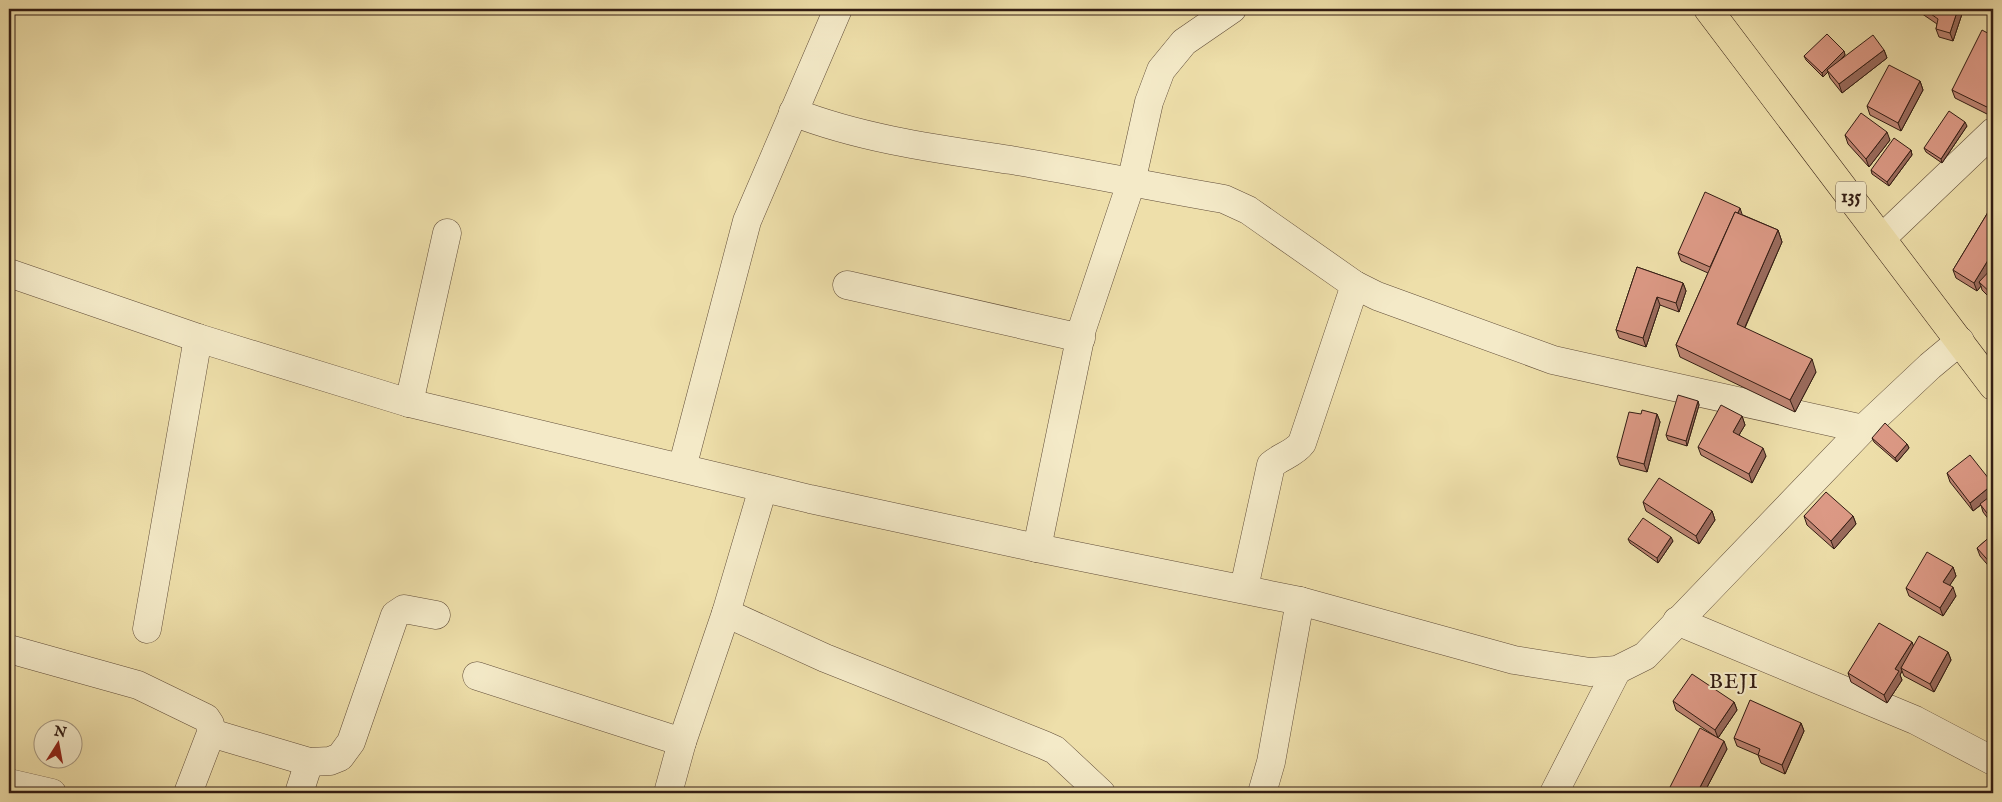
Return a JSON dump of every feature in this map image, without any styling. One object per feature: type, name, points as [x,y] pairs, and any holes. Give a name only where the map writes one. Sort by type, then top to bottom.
[{"type":"main road","name":"135","points":[[1708,9],[1993,386]]},
{"type":"street","points":[[682,468],[747,220],[838,9]]},
{"type":"street","points":[[1037,548],[1081,338],[1131,183],[1149,102],[1161,70],[1184,42],[1232,9]]},
{"type":"street","points":[[793,112],[818,122],[931,148],[1013,160],[1224,199],[1236,203],[1355,285],[1376,296],[1553,360],[1863,429]]},
{"type":"street","points":[[1882,238],[1993,132]]},
{"type":"street","points":[[409,403],[447,232]]},
{"type":"street","points":[[9,273],[198,338],[409,403],[763,488],[1037,548],[1244,588],[1300,601],[1514,660],[1590,672],[1617,670],[1645,656],[1863,429],[1930,366],[1960,341]]},
{"type":"street","points":[[848,285],[1081,338]]},
{"type":"street","points":[[1244,588],[1271,465],[1294,452],[1302,443],[1355,285]]},
{"type":"street","points":[[147,629],[198,338]]},
{"type":"street","points":[[668,793],[682,742],[726,613],[763,488]]},
{"type":"street","points":[[1262,793],[1271,762],[1300,601]]},
{"type":"street","points":[[211,733],[309,762],[330,761],[340,757],[351,742],[395,615],[404,609],[436,615]]},
{"type":"street","points":[[726,613],[825,658],[1055,750],[1101,793]]},
{"type":"street","points":[[1677,621],[1915,720],[1993,760]]},
{"type":"street","points":[[9,648],[138,686],[206,718],[210,724],[211,733],[188,793]]},
{"type":"street","points":[[1554,793],[1617,670]]},
{"type":"street","points":[[476,676],[682,742]]},
{"type":"street","points":[[299,793],[309,762]]},
{"type":"street","points":[[9,782],[52,793]]},
{"type":"building","points":[[1924,9],[1958,9],[1950,33],[1936,29],[1938,19]]},
{"type":"building","points":[[1982,30],[1993,36],[1993,110],[1952,90]]},
{"type":"building","points":[[1827,34],[1844,51],[1822,73],[1804,56]]},
{"type":"building","points":[[1873,35],[1884,50],[1839,84],[1827,70]]},
{"type":"building","points":[[1889,65],[1920,81],[1898,123],[1867,106]]},
{"type":"building","points":[[1949,111],[1965,122],[1941,159],[1924,148]]},
{"type":"building","points":[[1861,113],[1887,132],[1866,159],[1845,135]]},
{"type":"building","points":[[1894,138],[1911,150],[1887,182],[1871,170]]},
{"type":"building","points":[[1705,192],[1740,208],[1738,213],[1735,212],[1710,267],[1678,253]]},
{"type":"building","points":[[1993,204],[1993,252],[1974,283],[1953,270]]},
{"type":"building","points":[[1735,212],[1778,230],[1737,324],[1812,359],[1790,400],[1676,345]]},
{"type":"building","points":[[1637,267],[1683,283],[1676,303],[1657,297],[1643,338],[1616,330]]},
{"type":"building","points":[[1993,267],[1993,295],[1979,282]]},
{"type":"building","points":[[1678,395],[1698,401],[1686,441],[1666,435]]},
{"type":"building","points":[[1721,405],[1742,416],[1733,432],[1763,448],[1749,474],[1698,447]]},
{"type":"building","points":[[1642,410],[1657,414],[1644,464],[1617,457],[1629,412],[1641,414]]},
{"type":"building","points":[[1885,423],[1907,444],[1895,458],[1872,438]]},
{"type":"building","points":[[1970,455],[1993,484],[1970,503],[1947,473]]},
{"type":"building","points":[[1659,478],[1712,511],[1696,536],[1643,502]]},
{"type":"building","points":[[1826,492],[1853,516],[1831,541],[1804,516]]},
{"type":"building","points":[[1993,494],[1993,521],[1980,504]]},
{"type":"building","points":[[1643,518],[1671,537],[1657,558],[1628,539]]},
{"type":"building","points":[[1993,534],[1993,566],[1977,548]]},
{"type":"building","points":[[1927,552],[1953,567],[1943,582],[1953,587],[1940,608],[1906,588]]},
{"type":"building","points":[[1879,623],[1912,642],[1895,669],[1899,671],[1884,695],[1848,673]]},
{"type":"building","points":[[1919,636],[1948,652],[1930,684],[1901,668]]},
{"type":"building","points":[[1692,674],[1734,702],[1715,730],[1673,701]]},
{"type":"building","points":[[1750,700],[1801,723],[1782,765],[1758,755],[1760,749],[1734,738]]},
{"type":"building","points":[[1700,728],[1724,741],[1697,793],[1667,793]]},
{"type":"district","name":"BEJI","points":[[1734,682]]}]
